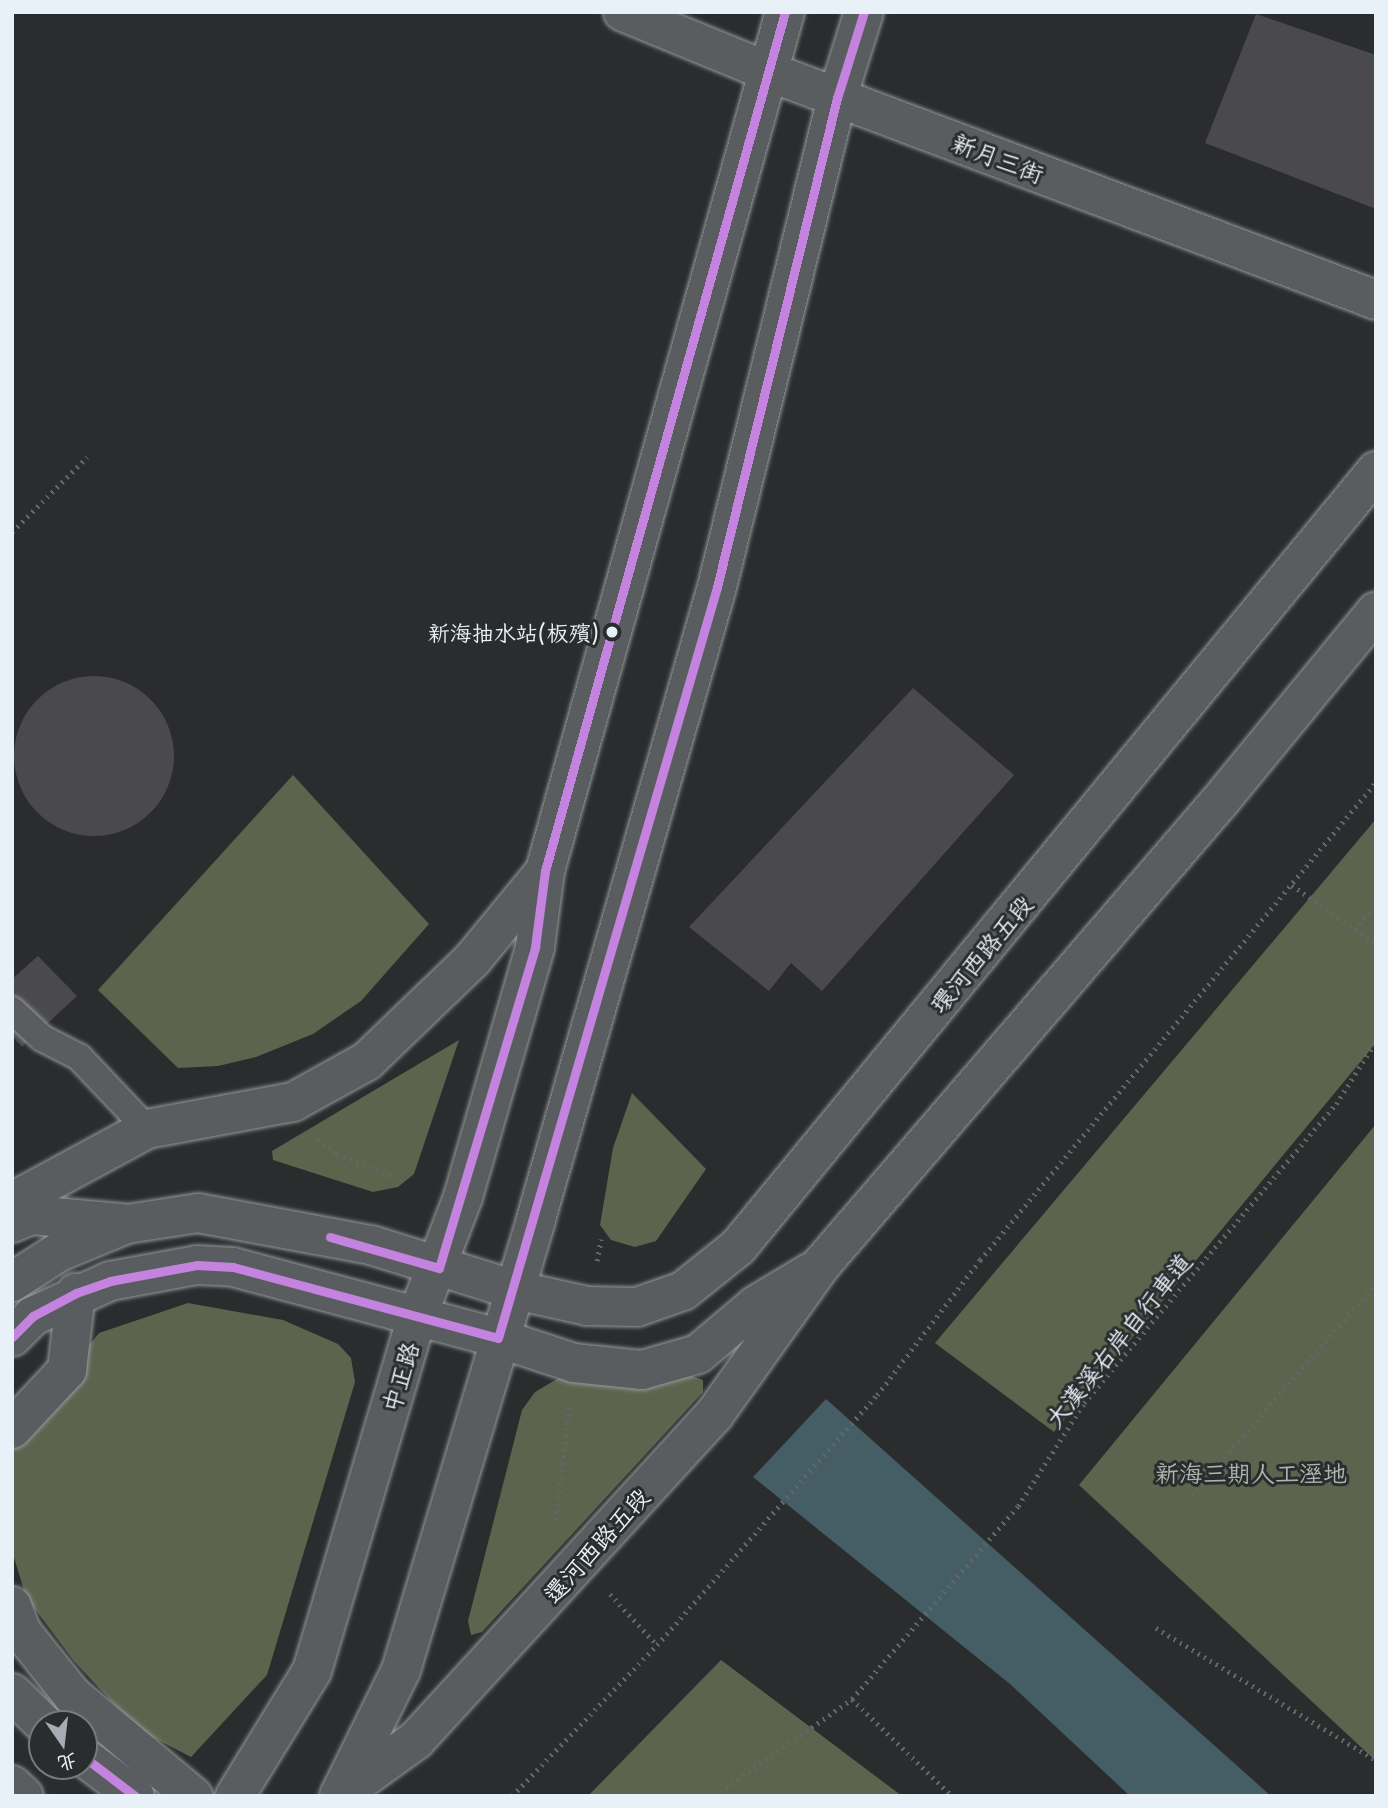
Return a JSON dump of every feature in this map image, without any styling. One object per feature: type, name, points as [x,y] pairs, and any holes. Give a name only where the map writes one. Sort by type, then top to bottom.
[{"type":"street","name":"新月三街","points":[[623,12],[767,72],[1376,300]]},
{"type":"street","name":"中正路","points":[[235,1796],[312,1671],[418,1317],[439,1268],[535,947],[545,872],[785,12]]},
{"type":"street","points":[[339,1796],[401,1670],[498,1338],[515,1290],[717,587],[838,98],[864,12]]},
{"type":"street","name":"環河西路五段","points":[[127,1224],[198,1213],[371,1245],[515,1290],[587,1306],[637,1307],[683,1291],[738,1247],[1376,471]]},
{"type":"street","points":[[23,1326],[76,1293],[162,1269],[233,1267],[498,1338],[574,1363],[642,1370],[698,1354],[756,1305],[821,1265],[1221,800],[1376,611]]},
{"type":"street","points":[[12,1202],[147,1129],[293,1102],[367,1061],[472,960],[545,872]]},
{"type":"street","points":[[12,1223],[32,1216],[127,1224]]},
{"type":"street","points":[[12,1282],[59,1252],[127,1224]]},
{"type":"street","name":"還河西路五段","points":[[339,1796],[416,1741],[705,1425],[821,1265]]},
{"type":"street","points":[[12,1429],[67,1370],[76,1293]]},
{"type":"street","points":[[12,1606],[21,1631],[72,1695],[193,1796]]},
{"type":"street","points":[[12,1693],[30,1710]]},
{"type":"street","points":[[98,1768],[135,1796]]},
{"type":"street","points":[[12,1785],[24,1796]]},
{"type":"lane","points":[[12,1010],[43,1038],[79,1057],[147,1129]]},
{"type":"path","points":[[12,532],[87,457]]},
{"type":"path","points":[[512,1796],[657,1645],[877,1395],[980,1259],[1376,782]]},
{"type":"path","points":[[1292,885],[1376,944]]},
{"type":"path","points":[[1355,930],[1376,904]]},
{"type":"path","name":"大漢溪右岸自行車道","points":[[713,1796],[852,1699],[884,1658],[1018,1506],[1084,1403],[1336,1104],[1376,1041]]},
{"type":"path","points":[[310,1132],[337,1154],[395,1177]]},
{"type":"path","points":[[1192,1495],[1376,1283]]},
{"type":"path","points":[[554,1535],[569,1405]]},
{"type":"path","points":[[614,1599],[657,1645]]},
{"type":"path","points":[[1156,1628],[1376,1760]]},
{"type":"path","points":[[852,1699],[951,1796]]},
{"type":"green space","points":[[293,775],[429,924],[361,1001],[313,1034],[256,1057],[218,1066],[178,1068],[98,990]]},
{"type":"green space","points":[[1376,819],[1376,1043],[1054,1432],[935,1343]]},
{"type":"green space","points":[[459,1040],[414,1174],[398,1187],[373,1192],[273,1160],[272,1151]]},
{"type":"green space","points":[[632,1093],[706,1169],[656,1241],[635,1247],[611,1240],[600,1225],[613,1148]]},
{"type":"green space","name":"新海三期人工溼地","points":[[1376,1124],[1376,1761],[1079,1485]]},
{"type":"green space","points":[[188,1303],[283,1320],[338,1344],[351,1358],[355,1382],[267,1675],[191,1757],[137,1729],[74,1661],[26,1597],[12,1551],[12,1447],[41,1404],[99,1333]]},
{"type":"green space","points":[[569,1372],[643,1384],[692,1376],[703,1380],[703,1392],[482,1632],[471,1635],[468,1621],[522,1410],[535,1392]]},
{"type":"green space","points":[[721,1660],[902,1796],[588,1796]]},
{"type":"water","points":[[826,1399],[1271,1796],[1130,1796],[1010,1684],[753,1477]]},
{"type":"building","points":[[1256,14],[1376,55],[1376,209],[1205,143]]},
{"type":"building","points":[[94,676],[125,682],[151,699],[168,725],[174,756],[168,787],[151,813],[125,830],[94,836],[63,830],[37,813],[20,787],[14,756],[20,725],[37,699],[63,682]]},
{"type":"building","points":[[913,688],[1014,775],[822,991],[791,963],[769,991],[689,927]]},
{"type":"building","points":[[38,956],[77,996],[22,1047],[12,1036],[12,979]]},
{"type":"transit line","points":[[330,1237],[439,1268],[535,947],[545,871],[785,12]]},
{"type":"transit line","points":[[12,1337],[33,1316],[76,1293],[110,1281],[197,1265],[233,1267],[498,1338],[717,587],[837,98],[864,12]]},
{"type":"transit line","points":[[98,1768],[135,1796]]},
{"type":"place","name":"新海抽水站(板殯)","points":[[612,632]]}]
